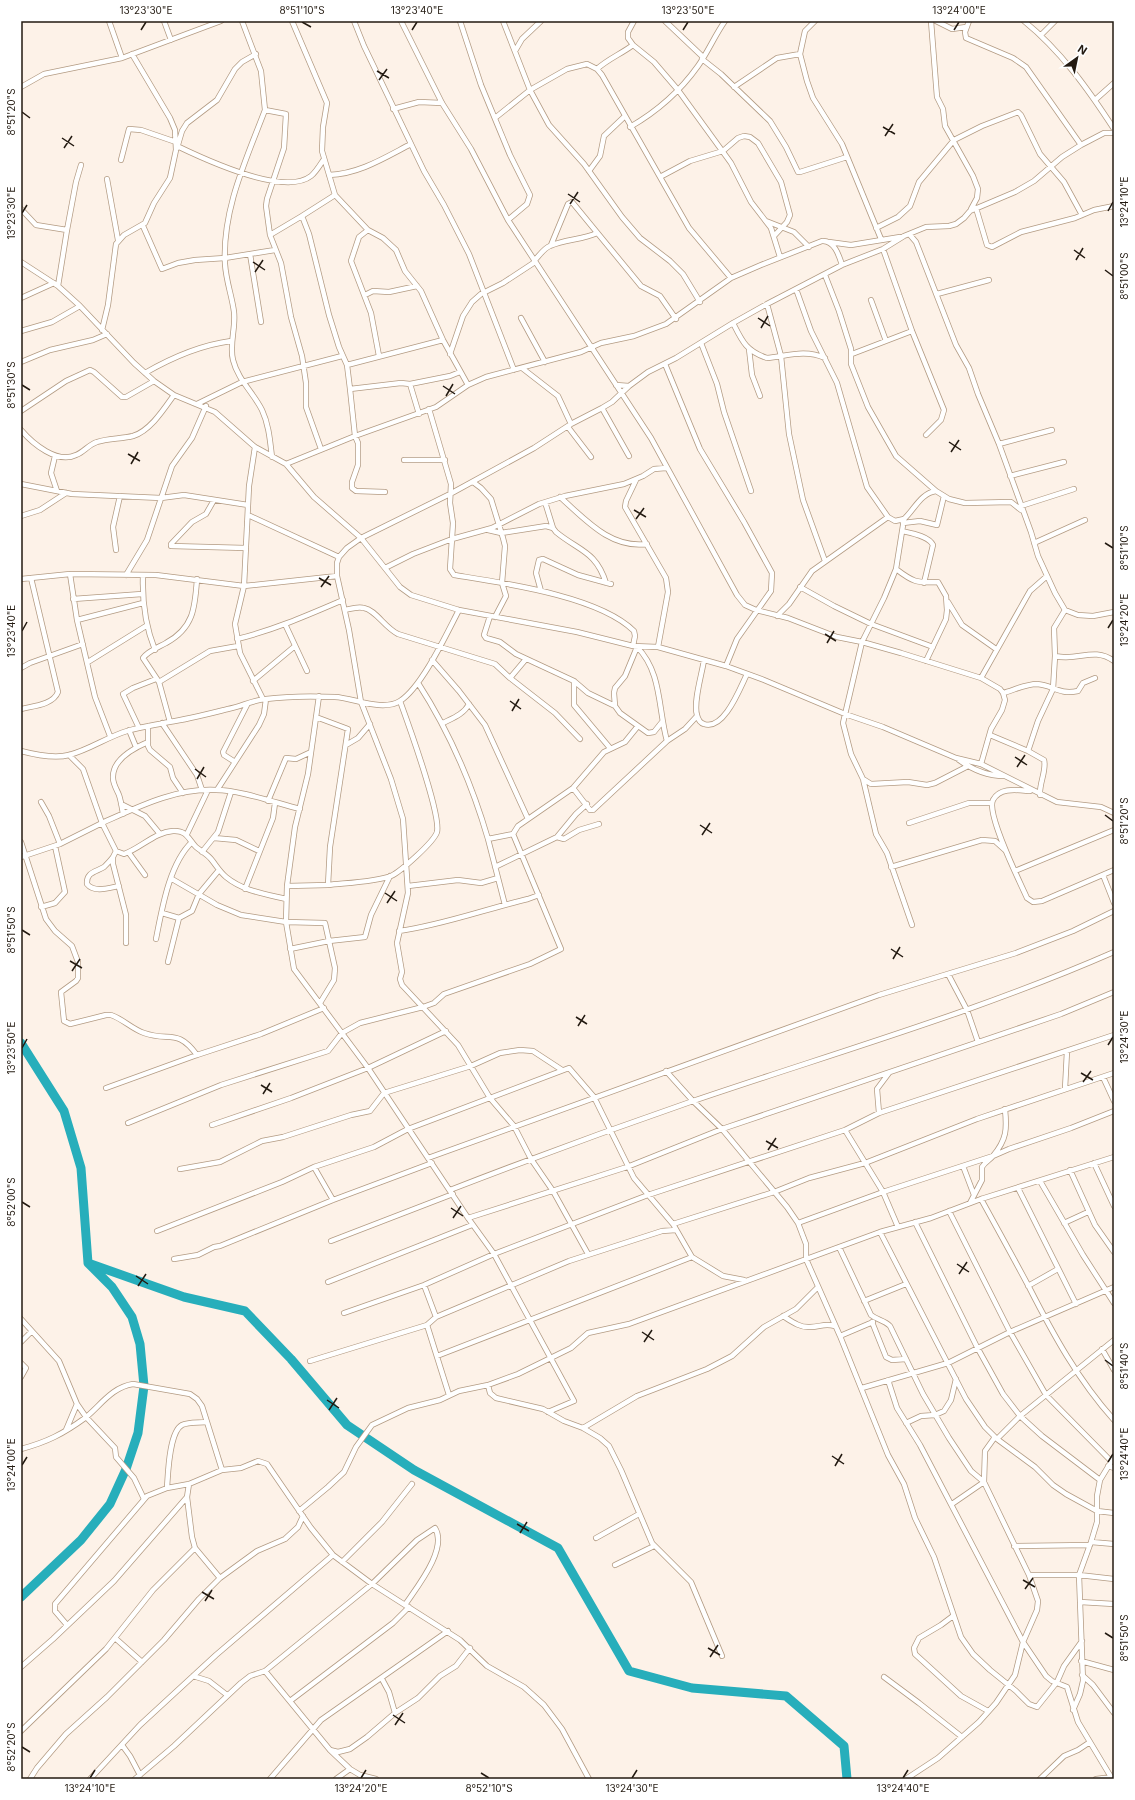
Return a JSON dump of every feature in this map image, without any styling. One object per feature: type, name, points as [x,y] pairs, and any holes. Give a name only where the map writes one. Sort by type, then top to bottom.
[{"type":"street","points":[[110,21],[122,58]]},
{"type":"street","points":[[164,21],[171,40]]},
{"type":"street","points":[[21,87],[44,74],[90,66],[122,58],[221,21]]},
{"type":"street","points":[[242,21],[256,54],[261,72],[265,110],[241,173],[228,214],[225,258],[226,278],[234,312],[231,341],[233,358],[242,382],[261,409],[266,420],[272,457]]},
{"type":"street","points":[[292,21],[327,103],[322,135],[322,151],[335,195],[368,230],[382,238],[396,250],[406,271],[417,286],[450,354],[468,384]]},
{"type":"street","points":[[354,21],[393,109],[469,254],[514,370]]},
{"type":"street","points":[[401,21],[442,103],[471,149],[508,220],[650,438],[736,595],[745,604],[756,610],[800,622],[837,637],[862,642],[981,678],[1003,693],[1005,700],[1002,710],[992,724],[982,764]]},
{"type":"street","points":[[460,21],[481,85],[510,155],[530,195],[527,204],[508,220]]},
{"type":"street","points":[[503,21],[530,90],[549,125],[589,171],[622,217],[640,238],[670,261],[683,274],[700,302]]},
{"type":"street","points":[[515,52],[522,40],[541,21]]},
{"type":"street","points":[[634,21],[628,32],[628,38],[633,45],[654,62],[678,90],[733,166],[751,202],[766,221],[774,236],[780,257]]},
{"type":"street","points":[[665,21],[750,101],[776,129],[798,172],[847,157]]},
{"type":"street","points":[[630,127],[644,119],[678,90],[703,58],[725,21]]},
{"type":"street","points":[[815,21],[805,31],[800,54],[813,98],[842,144],[881,239]]},
{"type":"street","points":[[286,464],[355,436],[419,414],[441,404],[468,384],[486,376],[580,352],[611,340],[634,336],[666,324],[676,319],[731,278],[822,241],[851,245],[910,235],[926,227],[949,226],[956,224],[970,211],[977,198],[978,189],[973,176],[945,126],[943,109],[937,97],[935,87],[931,21]]},
{"type":"street","points":[[936,21],[952,29],[966,27]]},
{"type":"street","points":[[969,21],[964,36],[1014,58],[1026,67],[1080,145]]},
{"type":"street","points":[[1024,21],[1041,34],[1064,59],[1112,122],[1114,129]]},
{"type":"street","points":[[1041,34],[1055,21]]},
{"type":"street","points":[[597,69],[606,61],[617,56],[633,45]]},
{"type":"street","points":[[132,54],[170,118],[175,130],[176,146]]},
{"type":"street","points":[[118,240],[124,235],[143,226],[154,203],[170,178],[176,146],[187,123],[217,100],[235,69],[242,62],[256,54]]},
{"type":"street","points":[[734,87],[777,58],[800,54]]},
{"type":"street","points":[[495,118],[530,90],[577,65],[587,64],[597,69],[694,235],[731,278]]},
{"type":"street","points":[[1094,100],[1114,83]]},
{"type":"street","points":[[393,109],[418,102],[442,103]]},
{"type":"street","points":[[265,110],[285,112],[287,118],[284,148],[266,206],[270,235],[281,263],[291,317],[296,332],[303,365],[306,383],[306,407],[321,449]]},
{"type":"street","points":[[876,228],[898,217],[910,206],[919,182],[954,140],[982,126],[1019,113],[1040,154],[1064,182],[1082,215]]},
{"type":"street","points":[[589,171],[600,156],[604,136],[624,117]]},
{"type":"street","points":[[121,160],[129,129],[141,130],[241,173],[273,182],[298,181],[311,177],[324,159]]},
{"type":"street","points":[[970,211],[1024,187],[1080,145],[1104,133],[1114,133]]},
{"type":"street","points":[[660,177],[690,161],[723,152],[738,138],[744,136],[750,137],[758,142],[781,182],[790,215],[787,222],[774,236]]},
{"type":"street","points":[[329,175],[344,174],[356,171],[411,144]]},
{"type":"street","points":[[56,284],[76,182],[81,165]]},
{"type":"street","points":[[102,330],[108,305],[115,249],[118,240],[107,179]]},
{"type":"street","points":[[270,235],[335,195]]},
{"type":"street","points":[[450,354],[467,308],[476,297],[485,293],[534,262],[551,246],[570,202],[575,204],[641,286],[660,296],[676,319]]},
{"type":"street","points":[[976,208],[987,245],[990,247],[1021,232],[1082,215],[1094,210],[1114,206]]},
{"type":"street","points":[[21,209],[36,225],[67,230]]},
{"type":"street","points":[[302,216],[342,356],[347,365],[355,436],[358,443],[358,465],[352,482],[352,488],[356,491],[385,492]]},
{"type":"street","points":[[766,221],[794,232],[809,247]]},
{"type":"street","points":[[143,226],[162,269],[178,263],[225,258],[275,250]]},
{"type":"street","points":[[368,230],[359,237],[351,261],[371,313],[379,356]]},
{"type":"street","points":[[551,246],[577,238],[587,238],[597,233]]},
{"type":"street","points":[[910,235],[916,242],[956,345],[969,368],[999,444],[1038,556],[1055,593],[1065,610],[1078,615],[1093,616],[1114,612]]},
{"type":"street","points":[[588,1254],[553,1191],[531,1159],[514,1126],[490,1098],[458,1044],[433,1020],[424,1007],[402,985],[400,979],[402,972],[397,944],[408,886],[403,819],[391,779],[361,702],[345,610],[337,576],[337,563],[339,557],[347,548],[361,538],[450,494],[534,448],[569,426],[602,408],[622,394],[629,386],[648,372],[665,364],[767,304],[842,265],[883,249],[904,236]]},
{"type":"street","points":[[829,242],[834,247],[842,265]]},
{"type":"street","points":[[883,249],[912,331],[944,410],[941,420],[926,436]]},
{"type":"street","points":[[250,254],[261,322]]},
{"type":"street","points":[[22,264],[56,284],[80,306],[154,382],[174,394],[197,404],[206,406],[232,425],[255,448],[286,464],[314,497],[361,538],[406,592],[459,610],[577,632],[635,646],[658,647],[726,666],[845,714],[883,727],[956,758],[982,764],[1033,792],[1057,802],[1101,807],[1114,813]]},
{"type":"street","points":[[825,275],[839,311],[852,354],[852,364],[868,407],[891,450],[896,456],[936,491],[956,502],[1011,502],[1022,509]]},
{"type":"street","points":[[937,294],[989,280]]},
{"type":"street","points":[[21,298],[56,284]]},
{"type":"street","points":[[365,295],[373,291],[389,292],[417,286]]},
{"type":"street","points":[[796,289],[811,331],[837,383],[867,487],[888,517],[895,521],[920,521],[937,525],[944,496]]},
{"type":"street","points":[[871,300],[886,341]]},
{"type":"street","points":[[767,304],[781,356],[792,448],[807,513],[825,561]]},
{"type":"street","points":[[21,331],[52,322],[80,306]]},
{"type":"street","points":[[520,318],[545,362]]},
{"type":"street","points":[[733,323],[743,342],[753,353],[767,358],[805,353],[816,354],[825,358]]},
{"type":"street","points":[[852,354],[912,331]]},
{"type":"street","points":[[21,362],[50,350],[85,342],[107,334]]},
{"type":"street","points":[[347,365],[443,340]]},
{"type":"street","points":[[145,373],[171,360],[213,345],[231,341]]},
{"type":"street","points":[[701,343],[717,384],[724,412],[751,491]]},
{"type":"street","points":[[749,349],[752,375],[760,396]]},
{"type":"street","points":[[197,404],[242,382],[342,356]]},
{"type":"street","points":[[665,364],[700,449],[744,522],[772,573],[771,591],[756,610],[737,639],[726,666]]},
{"type":"street","points":[[522,368],[558,396],[569,426],[591,457]]},
{"type":"street","points":[[21,411],[66,381],[90,370],[122,397],[126,397],[154,382]]},
{"type":"street","points":[[350,389],[400,383],[410,384],[450,376],[460,372]]},
{"type":"street","points":[[410,384],[419,414]]},
{"type":"street","points":[[616,384],[629,386]]},
{"type":"street","points":[[21,430],[32,440],[55,456],[61,458],[73,457],[97,442],[137,434],[158,417],[174,394]]},
{"type":"street","points":[[126,575],[144,547],[172,466],[192,438],[206,406]]},
{"type":"street","points":[[602,408],[629,456]]},
{"type":"street","points":[[429,409],[451,484],[450,494],[453,523],[450,569],[454,575],[541,591],[596,607],[621,620],[634,631],[635,646],[625,676],[615,688],[615,706]]},
{"type":"street","points":[[999,444],[1052,430]]},
{"type":"street","points":[[217,790],[259,725],[264,714],[264,699],[253,681],[240,652],[235,624],[244,586],[248,505],[255,448]]},
{"type":"street","points":[[55,456],[51,473],[57,491]]},
{"type":"street","points":[[404,460],[445,460]]},
{"type":"street","points":[[1010,476],[1064,462]]},
{"type":"street","points":[[385,568],[413,554],[452,539],[499,525],[534,506],[545,502],[560,497],[598,490],[636,480],[654,469],[666,468]]},
{"type":"street","points":[[636,480],[626,501],[625,507],[666,578],[668,592],[658,647]]},
{"type":"street","points":[[473,482],[491,499],[505,546],[502,583],[506,596],[492,617],[484,637],[500,642],[526,659],[574,681],[588,694],[615,706],[620,713],[651,733],[662,722]]},
{"type":"street","points":[[21,484],[66,493],[161,498],[184,495],[248,505]]},
{"type":"street","points":[[1022,509],[1074,489]]},
{"type":"street","points":[[912,925],[887,853],[876,834],[863,779],[851,754],[843,723],[862,642],[884,598],[896,569],[903,521],[924,496],[930,492],[936,491]]},
{"type":"street","points":[[21,516],[40,510],[66,493]]},
{"type":"street","points":[[116,550],[113,527],[120,496]]},
{"type":"street","points":[[560,497],[608,538],[630,545],[647,544]]},
{"type":"street","points":[[214,500],[206,514],[192,522],[171,546],[173,548],[246,548]]},
{"type":"street","points":[[541,591],[536,570],[539,560],[543,559],[578,575],[608,583],[600,566],[592,557],[563,538],[553,528],[545,502]]},
{"type":"street","points":[[248,515],[339,557]]},
{"type":"street","points":[[777,616],[789,604],[812,571],[888,517]]},
{"type":"street","points":[[1034,543],[1085,520]]},
{"type":"street","points":[[486,529],[501,533],[546,526],[553,528]]},
{"type":"street","points":[[902,531],[925,538],[932,542],[933,545],[924,583]]},
{"type":"street","points":[[896,569],[908,578],[924,583],[938,582],[946,596],[946,619],[926,661]]},
{"type":"street","points":[[70,574],[77,620],[95,697],[110,736]]},
{"type":"street","points":[[21,579],[70,574],[143,575],[197,579],[244,586],[337,576]]},
{"type":"street","points":[[143,575],[142,594],[146,626],[155,650]]},
{"type":"street","points":[[981,678],[1030,591],[1047,576]]},
{"type":"street","points":[[21,709],[43,704],[50,701],[58,694],[31,578]]},
{"type":"street","points":[[170,722],[157,681],[143,658],[173,639],[191,619],[195,605],[197,579]]},
{"type":"street","points":[[800,587],[871,624],[933,647]]},
{"type":"street","points":[[73,598],[142,594]]},
{"type":"street","points":[[237,639],[263,632],[343,600]]},
{"type":"street","points":[[947,601],[962,625],[996,649]]},
{"type":"street","points":[[77,620],[144,603]]},
{"type":"street","points":[[345,610],[363,607],[373,612],[391,630],[495,664],[510,678],[555,713],[580,738]]},
{"type":"street","points":[[21,751],[46,756],[69,755],[110,736],[129,730],[247,705],[264,699],[319,696],[346,698],[374,705],[400,701],[418,683],[441,646],[459,610]]},
{"type":"street","points":[[1028,751],[1038,721],[1053,689],[1055,656],[1054,628],[1065,610]]},
{"type":"street","points":[[284,624],[307,671]]},
{"type":"street","points":[[88,662],[146,626]]},
{"type":"street","points":[[21,668],[50,655],[83,644]]},
{"type":"street","points":[[139,728],[123,694],[133,688],[157,681],[210,651],[238,646]]},
{"type":"street","points":[[253,681],[295,646]]},
{"type":"street","points":[[635,646],[650,662],[654,673],[662,722],[667,741]]},
{"type":"street","points":[[1055,656],[1065,658],[1100,653],[1114,661]]},
{"type":"street","points":[[510,678],[526,659]]},
{"type":"street","points":[[432,660],[451,681],[485,725],[528,819]]},
{"type":"street","points":[[704,660],[696,707],[697,716],[701,723],[710,726],[714,725],[728,711],[747,674]]},
{"type":"street","points":[[1003,693],[1037,684],[1064,692],[1078,691],[1083,683],[1095,678]]},
{"type":"street","points":[[574,681],[574,705],[610,748]]},
{"type":"street","points":[[418,683],[443,723],[482,817],[505,906]]},
{"type":"street","points":[[319,696],[311,752],[290,856],[287,886],[286,922],[294,969],[368,1068],[472,1225],[494,1254],[512,1285],[574,1401],[548,1412]]},
{"type":"street","points":[[287,886],[328,886],[390,876],[407,865],[435,836],[437,826],[424,773],[400,701]]},
{"type":"street","points":[[466,710],[469,704]]},
{"type":"street","points":[[235,762],[224,755],[223,752],[247,705]]},
{"type":"street","points":[[443,723],[466,710],[472,709]]},
{"type":"street","points":[[573,788],[587,804],[590,810],[593,810],[667,741],[685,729],[697,716]]},
{"type":"street","points":[[316,717],[347,728],[346,745],[329,852],[328,886]]},
{"type":"street","points":[[162,724],[198,775],[202,790]]},
{"type":"street","points":[[346,745],[363,733],[370,724]]},
{"type":"street","points":[[148,726],[148,746],[152,752],[170,767],[173,778],[183,793]]},
{"type":"street","points":[[488,839],[513,834],[518,826],[573,788],[604,752],[625,742],[638,726]]},
{"type":"street","points":[[129,730],[136,747]]},
{"type":"street","points":[[990,735],[1028,751],[1044,760],[1045,764],[1040,781],[1040,795]]},
{"type":"street","points":[[123,814],[114,782],[114,773],[123,757],[136,747],[148,742]]},
{"type":"street","points":[[268,801],[286,758],[296,759],[311,752]]},
{"type":"street","points":[[69,755],[83,769],[102,823],[116,851],[124,854],[160,834],[172,830],[183,832],[187,834],[192,842],[211,859],[218,870],[235,884],[246,889],[286,899]]},
{"type":"street","points":[[956,758],[983,773],[1006,776]]},
{"type":"street","points":[[863,779],[872,784],[882,785],[894,782],[908,782],[927,785],[935,784],[968,766]]},
{"type":"street","points":[[23,857],[60,844],[102,823],[154,800],[183,793],[202,790],[217,790],[300,809]]},
{"type":"street","points":[[187,834],[208,790]]},
{"type":"street","points":[[1033,792],[1007,790],[996,796],[992,803],[991,810],[1006,851],[1027,898],[1033,902],[1042,902],[1114,870]]},
{"type":"street","points":[[202,852],[214,838],[222,823],[231,792]]},
{"type":"street","points":[[40,802],[49,816],[60,844]]},
{"type":"street","points":[[246,889],[259,851],[273,818],[275,803]]},
{"type":"street","points":[[909,823],[969,803],[992,803]]},
{"type":"street","points":[[121,804],[145,816],[160,834]]},
{"type":"street","points":[[495,867],[557,837],[576,814],[587,804]]},
{"type":"street","points":[[557,837],[564,840],[579,830],[599,824]]},
{"type":"street","points":[[1015,871],[1114,830]]},
{"type":"street","points":[[128,1123],[221,1086],[328,1051],[342,1034],[360,1023],[424,1007],[434,1003],[444,994],[511,971],[559,951],[561,946],[513,834]]},
{"type":"street","points":[[214,838],[236,840],[259,851]]},
{"type":"street","points":[[891,867],[982,840],[996,841],[1006,851]]},
{"type":"street","points":[[21,842],[23,857],[49,925],[72,946],[78,962],[78,978],[76,982],[61,992],[64,1022],[70,1024],[111,1015],[144,1033],[182,1039],[197,1055]]},
{"type":"street","points":[[156,939],[172,879],[181,857],[192,842]]},
{"type":"street","points":[[41,907],[55,903],[65,892],[55,846]]},
{"type":"street","points":[[116,851],[105,866],[89,874],[87,884],[93,888],[119,886]]},
{"type":"street","points":[[129,852],[145,875]]},
{"type":"street","points":[[113,857],[126,915],[126,943]]},
{"type":"street","points":[[162,913],[179,918],[192,911],[199,894],[218,870]]},
{"type":"street","points":[[1103,875],[1114,903]]},
{"type":"street","points":[[290,950],[329,941],[365,937],[371,915],[390,876]]},
{"type":"street","points":[[408,886],[458,880],[481,883],[498,878]]},
{"type":"street","points":[[172,879],[217,906],[241,916],[286,922],[323,922],[326,925],[335,964],[335,976],[320,1003]]},
{"type":"street","points":[[399,931],[428,926],[505,906],[538,895]]},
{"type":"street","points":[[428,1158],[879,995],[1016,953],[1073,931],[1114,912]]},
{"type":"street","points":[[168,962],[179,918]]},
{"type":"street","points":[[331,1241],[531,1159],[693,1101],[967,1010],[1071,971],[1114,952]]},
{"type":"street","points":[[948,974],[967,1010],[978,1042]]},
{"type":"street","points":[[468,1218],[627,1167],[722,1129],[1061,1014],[1114,992]]},
{"type":"street","points":[[106,1088],[197,1055],[261,1034],[324,1008]]},
{"type":"street","points":[[212,1125],[291,1098],[368,1068],[446,1031]]},
{"type":"street","points":[[344,1313],[424,1285],[494,1254],[648,1195],[712,1175],[739,1164],[749,1163],[796,1145],[845,1130],[879,1113],[1114,1035]]},
{"type":"street","points":[[180,1169],[220,1162],[262,1141],[283,1138],[352,1115],[370,1111],[384,1093],[471,1066],[500,1053],[520,1050],[537,1052],[562,1070]]},
{"type":"street","points":[[1065,1090],[1067,1051]]},
{"type":"street","points":[[157,1231],[282,1182],[314,1167],[374,1147],[408,1129],[562,1070],[571,1069],[594,1097],[627,1167],[648,1195],[673,1224],[692,1257],[723,1276],[745,1281]]},
{"type":"street","points":[[666,1071],[693,1101],[722,1129],[749,1163],[787,1206],[798,1223],[806,1244],[806,1259],[862,1388],[888,1455],[904,1484],[914,1518],[934,1557],[953,1616],[966,1646],[990,1670],[1009,1684],[1029,1704],[1037,1707],[1057,1682],[1064,1666],[1082,1641]]},
{"type":"street","points":[[879,1113],[877,1089],[890,1072]]},
{"type":"street","points":[[673,1224],[774,1192],[809,1178],[865,1163],[1005,1109],[1114,1073]]},
{"type":"street","points":[[1103,1077],[1114,1101]]},
{"type":"street","points":[[970,1203],[982,1180],[982,1167],[993,1156],[1005,1138],[1005,1109]]},
{"type":"street","points":[[798,1223],[883,1192],[993,1156],[1114,1111]]},
{"type":"street","points":[[845,1130],[883,1192],[898,1227]]},
{"type":"street","points":[[299,1510],[344,1472],[356,1447],[372,1425],[400,1411],[440,1400],[468,1388],[488,1385],[518,1374],[571,1348],[588,1333],[629,1324],[880,1232],[1114,1157]]},
{"type":"street","points":[[174,1259],[198,1255],[214,1247],[220,1246],[333,1200],[432,1163]]},
{"type":"street","points":[[1094,1163],[1114,1206]]},
{"type":"street","points":[[963,1166],[974,1195]]},
{"type":"street","points":[[314,1167],[333,1200]]},
{"type":"street","points":[[1070,1170],[1088,1212],[1105,1242],[1114,1252]]},
{"type":"street","points":[[1040,1181],[1064,1223],[1114,1303]]},
{"type":"street","points":[[1018,1188],[1076,1304]]},
{"type":"street","points":[[981,1199],[1044,1317],[1075,1370],[1091,1393],[1114,1420]]},
{"type":"street","points":[[949,1211],[1010,1332],[1046,1395],[1111,1462],[1114,1468]]},
{"type":"street","points":[[1064,1223],[1088,1212]]},
{"type":"street","points":[[915,1222],[977,1347],[1003,1394],[1020,1416],[1042,1436],[1100,1480]]},
{"type":"street","points":[[328,1282],[472,1225]]},
{"type":"street","points":[[310,1361],[427,1325],[436,1317],[588,1254],[662,1231],[676,1230]]},
{"type":"street","points":[[880,1232],[977,1418],[996,1438],[1035,1467],[1053,1485],[1097,1511],[1114,1513]]},
{"type":"street","points":[[838,1247],[871,1315],[890,1326],[923,1394],[935,1415],[970,1471],[984,1482],[1029,1575],[1038,1601],[1035,1616],[1023,1642],[1018,1667],[1009,1684],[988,1712],[962,1737],[938,1758],[906,1779]]},
{"type":"street","points":[[437,1356],[692,1257]]},
{"type":"street","points":[[1028,1286],[1058,1269]]},
{"type":"street","points":[[864,1301],[906,1284]]},
{"type":"street","points":[[424,1285],[436,1317]]},
{"type":"street","points":[[583,1428],[637,1396],[707,1369],[732,1356],[764,1327],[796,1309],[818,1287]]},
{"type":"street","points":[[862,1388],[948,1363],[977,1347],[1114,1287]]},
{"type":"street","points":[[783,1316],[803,1327],[815,1327],[824,1323],[831,1315]]},
{"type":"street","points":[[21,1319],[31,1332],[59,1361],[77,1404],[86,1417],[115,1448],[116,1457],[134,1478],[144,1499]]},
{"type":"street","points":[[840,1336],[879,1320]]},
{"type":"street","points":[[872,1322],[886,1357],[892,1360],[906,1359]]},
{"type":"street","points":[[824,1323],[835,1326]]},
{"type":"street","points":[[427,1325],[449,1395]]},
{"type":"street","points":[[21,1342],[31,1332]]},
{"type":"street","points":[[984,1482],[985,1451],[996,1438],[1075,1370],[1114,1340]]},
{"type":"street","points":[[1102,1349],[1114,1370]]},
{"type":"street","points":[[21,1363],[26,1368],[21,1377]]},
{"type":"street","points":[[906,1423],[921,1416],[935,1415],[944,1411],[949,1405],[956,1379]]},
{"type":"street","points":[[888,1380],[897,1408],[920,1445],[952,1504],[1023,1642],[1046,1676],[1067,1687],[1078,1722],[1113,1777],[1096,1779]]},
{"type":"street","points":[[21,1449],[47,1441],[66,1430],[86,1417],[115,1391],[126,1385],[133,1384],[193,1396],[200,1402],[222,1470]]},
{"type":"street","points":[[488,1385],[490,1393],[496,1398],[548,1412],[564,1421],[583,1428],[605,1441],[614,1452],[639,1514],[654,1546],[691,1582],[722,1656]]},
{"type":"street","points":[[66,1430],[77,1404]]},
{"type":"street","points":[[167,1488],[171,1448],[177,1430],[184,1424],[207,1422]]},
{"type":"street","points":[[67,1625],[55,1611],[55,1604],[147,1496],[167,1488],[189,1484],[222,1470],[241,1468],[258,1461],[262,1461],[267,1464],[303,1516],[333,1555],[372,1584],[448,1631],[470,1648],[487,1666],[524,1687],[544,1705],[562,1729],[590,1779]]},
{"type":"street","points":[[1073,1710],[1080,1694],[1082,1675],[1079,1575],[1091,1544],[1096,1522],[1097,1496],[1100,1480],[1111,1462]]},
{"type":"street","points":[[952,1504],[984,1482]]},
{"type":"street","points":[[189,1484],[187,1496],[192,1537],[195,1548],[220,1578]]},
{"type":"street","points":[[342,1562],[382,1522],[412,1484]]},
{"type":"street","points":[[21,1667],[114,1581],[187,1496]]},
{"type":"street","points":[[596,1538],[639,1514]]},
{"type":"street","points":[[30,1779],[37,1768],[66,1734],[107,1697],[142,1662],[220,1578],[257,1551],[280,1542],[289,1536],[298,1527],[303,1516]]},
{"type":"street","points":[[134,1779],[174,1746],[227,1695],[250,1676],[265,1671],[372,1584],[417,1540],[435,1528],[438,1543],[435,1556],[407,1606],[393,1623],[290,1701]]},
{"type":"street","points":[[1014,1546],[1114,1544]]},
{"type":"street","points":[[615,1565],[654,1546]]},
{"type":"street","points":[[21,1731],[116,1638],[153,1590],[195,1548]]},
{"type":"street","points":[[90,1779],[122,1745],[193,1676],[253,1622],[333,1555]]},
{"type":"street","points":[[1029,1575],[1079,1575],[1114,1579]]},
{"type":"street","points":[[1080,1602],[1114,1604]]},
{"type":"street","points":[[953,1616],[919,1638],[914,1648],[915,1654],[961,1696],[988,1712]]},
{"type":"street","points":[[270,1779],[322,1720],[448,1631]]},
{"type":"street","points":[[116,1638],[142,1662]]},
{"type":"street","points":[[330,1750],[338,1752],[350,1748],[367,1737],[395,1714],[418,1698],[440,1676],[456,1666],[470,1648]]},
{"type":"street","points":[[1081,1661],[1114,1670]]},
{"type":"street","points":[[265,1671],[330,1750],[360,1777],[376,1779]]},
{"type":"street","points":[[1082,1675],[1093,1685],[1114,1713]]},
{"type":"street","points":[[193,1676],[209,1681],[227,1695]]},
{"type":"street","points":[[884,1677],[962,1737]]},
{"type":"street","points":[[382,1679],[389,1692],[395,1714]]},
{"type":"street","points":[[1040,1779],[1064,1756],[1078,1750],[1090,1742]]},
{"type":"street","points":[[122,1745],[130,1756],[140,1775]]},
{"type":"street","points":[[336,1779],[350,1769]]},
{"type":"waterway","points":[[21,1043],[64,1111],[81,1168],[88,1263],[112,1287],[132,1317],[140,1344],[144,1386],[138,1433],[126,1469],[110,1504],[81,1540],[21,1597]]},
{"type":"waterway","points":[[88,1263],[184,1297],[245,1311],[291,1359],[347,1425],[414,1470],[558,1548],[629,1671],[692,1688],[786,1696],[844,1746],[847,1779]]}]
